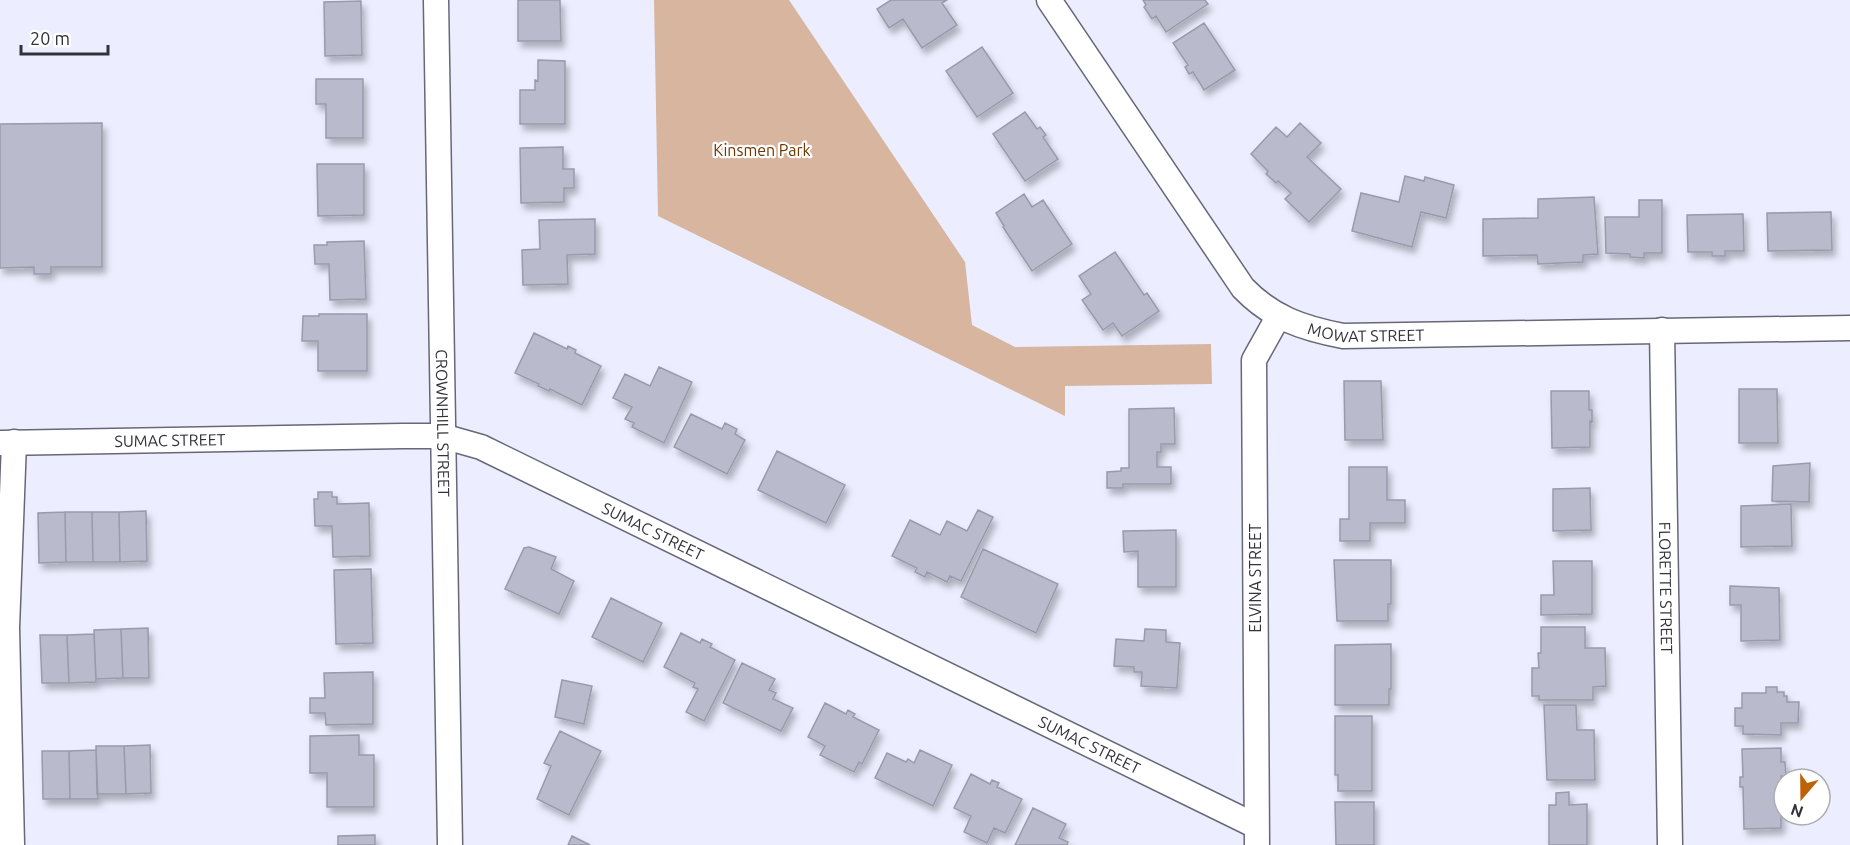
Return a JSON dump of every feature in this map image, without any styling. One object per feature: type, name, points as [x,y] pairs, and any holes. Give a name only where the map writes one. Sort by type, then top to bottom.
[{"type":"street","name":"CROWNHILL STREET","points":[[436,0],[450,845]]},
{"type":"street","name":"MOWAT STREET","points":[[1049,0],[1243,288],[1257,302],[1278,317],[1311,330],[1343,336],[1850,328]]},
{"type":"street","name":"ELVINA STREET","points":[[1256,836],[1254,360],[1278,317]]},
{"type":"street","name":"FLORETTE STREET","points":[[1662,330],[1670,845]]},
{"type":"street","name":"SUMAC STREET","points":[[7,442],[442,436],[481,447],[1256,836]]},
{"type":"street","points":[[7,442],[7,628],[12,845]]},
{"type":"green space","name":"Kinsmen Park","points":[[654,0],[789,0],[965,262],[972,325],[1015,347],[1211,344],[1212,384],[1065,386],[1065,416],[658,216]]},
{"type":"building","points":[[518,0],[560,0],[561,41],[518,41]]},
{"type":"building","points":[[891,0],[947,0],[942,3],[957,25],[922,48],[903,19],[889,28],[877,9]]},
{"type":"building","points":[[1143,0],[1205,0],[1208,4],[1166,32],[1156,16],[1152,19],[1144,7],[1146,5]]},
{"type":"building","points":[[361,1],[362,55],[325,56],[324,2]]},
{"type":"building","points":[[1204,23],[1235,70],[1204,90],[1193,72],[1189,74],[1185,67],[1188,65],[1173,43]]},
{"type":"building","points":[[982,47],[1013,93],[977,117],[946,71]]},
{"type":"building","points":[[538,60],[565,61],[565,124],[520,124],[520,90],[535,90],[535,80],[538,81]]},
{"type":"building","points":[[316,79],[363,79],[363,138],[326,138],[326,104],[316,104]]},
{"type":"building","points":[[1025,112],[1037,129],[1040,127],[1046,135],[1043,137],[1058,159],[1025,181],[993,134]]},
{"type":"building","points":[[102,123],[102,267],[51,267],[51,274],[34,274],[34,267],[0,268],[0,124]]},
{"type":"building","points":[[1300,123],[1321,143],[1307,157],[1341,189],[1309,222],[1285,199],[1291,193],[1266,174],[1268,171],[1251,154],[1276,127],[1287,137]]},
{"type":"building","points":[[563,147],[563,169],[574,169],[574,188],[564,188],[564,202],[521,203],[520,148]]},
{"type":"building","points":[[317,164],[364,164],[364,215],[318,216]]},
{"type":"building","points":[[1405,176],[1424,181],[1425,177],[1454,185],[1446,218],[1421,212],[1412,247],[1352,231],[1361,193],[1399,202]]},
{"type":"building","points":[[1024,194],[1032,207],[1043,200],[1072,244],[1032,271],[996,213]]},
{"type":"building","points":[[1594,197],[1598,254],[1583,255],[1583,262],[1538,264],[1537,255],[1483,256],[1483,219],[1538,218],[1538,199]]},
{"type":"building","points":[[1639,200],[1662,200],[1662,253],[1644,253],[1644,258],[1630,257],[1630,254],[1606,253],[1605,217],[1639,217]]},
{"type":"building","points":[[1831,212],[1832,250],[1768,251],[1767,213]]},
{"type":"building","points":[[1743,214],[1744,251],[1725,251],[1725,256],[1712,256],[1712,252],[1688,252],[1687,215]]},
{"type":"building","points":[[595,219],[595,254],[567,255],[568,284],[523,285],[522,250],[540,249],[539,220]]},
{"type":"building","points":[[364,241],[366,299],[330,300],[329,264],[315,264],[314,245],[327,245],[327,242]]},
{"type":"building","points":[[1115,252],[1144,295],[1147,293],[1159,311],[1122,336],[1113,323],[1103,330],[1082,300],[1091,294],[1079,276]]},
{"type":"building","points":[[319,314],[367,314],[367,371],[318,371],[318,341],[302,341],[303,316],[319,316]]},
{"type":"building","points":[[534,333],[567,349],[568,346],[576,350],[575,353],[601,366],[582,405],[550,389],[549,391],[538,386],[539,384],[515,373]]},
{"type":"building","points":[[659,367],[692,382],[664,443],[632,427],[634,423],[625,419],[632,407],[613,398],[625,374],[650,386]]},
{"type":"building","points":[[1344,381],[1381,381],[1383,440],[1345,440]]},
{"type":"building","points":[[1739,389],[1777,389],[1778,443],[1739,443]]},
{"type":"building","points":[[1551,391],[1589,391],[1589,410],[1592,410],[1590,447],[1552,448]]},
{"type":"building","points":[[1174,408],[1175,444],[1161,444],[1161,452],[1157,452],[1157,467],[1171,467],[1171,484],[1123,484],[1123,488],[1107,488],[1107,472],[1129,468],[1129,409]]},
{"type":"building","points":[[691,414],[722,429],[725,423],[737,429],[735,434],[745,440],[727,474],[674,447]]},
{"type":"building","points":[[777,451],[845,485],[826,523],[758,490]]},
{"type":"building","points":[[1810,463],[1809,502],[1772,501],[1773,466]]},
{"type":"building","points":[[1349,467],[1387,467],[1387,500],[1405,500],[1405,523],[1370,523],[1370,541],[1340,541],[1340,519],[1349,519]]},
{"type":"building","points":[[1590,488],[1591,530],[1553,531],[1553,489]]},
{"type":"building","points":[[318,492],[332,492],[332,497],[337,497],[337,504],[369,503],[370,556],[333,557],[332,526],[315,526],[314,499],[318,499]]},
{"type":"building","points":[[1791,504],[1792,546],[1741,547],[1741,506]]},
{"type":"building","points":[[978,510],[993,517],[961,581],[950,576],[947,582],[927,572],[925,577],[915,572],[917,568],[892,556],[910,520],[940,535],[947,521],[967,531]]},
{"type":"building","points":[[146,511],[147,561],[120,562],[119,512]]},
{"type":"building","points":[[65,512],[66,562],[39,563],[38,513]]},
{"type":"building","points":[[65,512],[92,512],[93,562],[66,562]]},
{"type":"building","points":[[92,512],[119,512],[120,562],[93,562]]},
{"type":"building","points":[[1176,530],[1176,587],[1138,587],[1138,551],[1124,552],[1123,531]]},
{"type":"building","points":[[529,547],[556,557],[551,569],[574,581],[559,614],[505,589],[524,548]]},
{"type":"building","points":[[983,549],[1058,584],[1036,633],[961,597]]},
{"type":"building","points":[[1334,560],[1391,560],[1391,604],[1388,604],[1388,621],[1337,621]]},
{"type":"building","points":[[1553,561],[1592,561],[1592,614],[1541,615],[1541,595],[1554,595]]},
{"type":"building","points":[[371,569],[373,643],[336,644],[334,570]]},
{"type":"building","points":[[1730,586],[1779,588],[1780,640],[1741,641],[1741,605],[1730,605]]},
{"type":"building","points":[[611,598],[662,623],[643,662],[592,637]]},
{"type":"building","points":[[1541,627],[1585,627],[1585,648],[1605,648],[1606,686],[1593,687],[1593,700],[1539,700],[1539,696],[1532,696],[1532,668],[1539,668]]},
{"type":"building","points":[[148,628],[149,678],[123,678],[121,629]]},
{"type":"building","points":[[121,629],[123,678],[96,679],[94,630]]},
{"type":"building","points":[[1145,629],[1166,630],[1166,642],[1180,643],[1177,688],[1141,686],[1142,672],[1134,672],[1134,667],[1114,666],[1116,639],[1144,641]]},
{"type":"building","points":[[681,633],[700,643],[702,639],[712,644],[710,647],[735,660],[704,721],[686,712],[698,689],[693,687],[695,683],[664,667]]},
{"type":"building","points":[[94,634],[96,682],[69,683],[67,635]]},
{"type":"building","points":[[40,635],[67,635],[69,683],[42,683]]},
{"type":"building","points":[[1391,644],[1389,705],[1335,705],[1335,645]]},
{"type":"building","points":[[742,663],[775,679],[769,690],[776,693],[773,699],[793,708],[781,731],[723,703]]},
{"type":"building","points":[[373,672],[373,724],[326,725],[325,713],[310,713],[310,698],[325,698],[324,673]]},
{"type":"building","points":[[562,680],[592,686],[584,724],[555,717]]},
{"type":"building","points":[[1766,687],[1777,687],[1777,692],[1784,692],[1787,702],[1799,702],[1798,723],[1781,723],[1781,735],[1743,734],[1743,726],[1735,726],[1735,708],[1742,708],[1742,693],[1766,693]]},
{"type":"building","points":[[825,703],[846,714],[848,710],[855,714],[853,717],[879,730],[862,764],[859,762],[854,772],[820,755],[825,746],[808,737]]},
{"type":"building","points":[[1544,705],[1576,705],[1577,730],[1594,730],[1595,780],[1547,780]]},
{"type":"building","points":[[1335,716],[1372,716],[1372,791],[1338,791],[1338,775],[1335,775]]},
{"type":"building","points":[[560,731],[601,751],[569,815],[537,799],[551,766],[544,763]]},
{"type":"building","points":[[359,735],[359,755],[374,755],[374,807],[327,807],[327,773],[310,773],[310,736]]},
{"type":"building","points":[[150,745],[151,793],[126,794],[124,746]]},
{"type":"building","points":[[96,746],[124,746],[126,794],[97,794]]},
{"type":"building","points":[[1781,748],[1781,762],[1785,762],[1785,767],[1772,767],[1772,827],[1781,828],[1744,829],[1743,787],[1740,787],[1740,777],[1743,777],[1742,749]]},
{"type":"building","points":[[96,750],[98,799],[70,799],[69,751]]},
{"type":"building","points":[[920,750],[952,765],[933,806],[875,778],[887,753],[906,762],[908,759],[914,763]]},
{"type":"building","points":[[42,751],[69,751],[70,799],[43,799]]},
{"type":"building","points":[[971,774],[990,784],[992,780],[999,783],[997,787],[1022,799],[1005,833],[994,828],[987,843],[964,832],[971,816],[954,808]]},
{"type":"building","points":[[1569,792],[1569,805],[1587,804],[1587,845],[1549,845],[1549,805],[1556,805],[1556,793]]},
{"type":"building","points":[[1335,802],[1374,802],[1374,845],[1336,845]]},
{"type":"building","points":[[1033,808],[1066,824],[1059,838],[1068,842],[1067,845],[1015,845]]},
{"type":"building","points":[[375,835],[375,845],[338,845],[338,836]]},
{"type":"building","points":[[572,836],[590,845],[568,845]]}]
